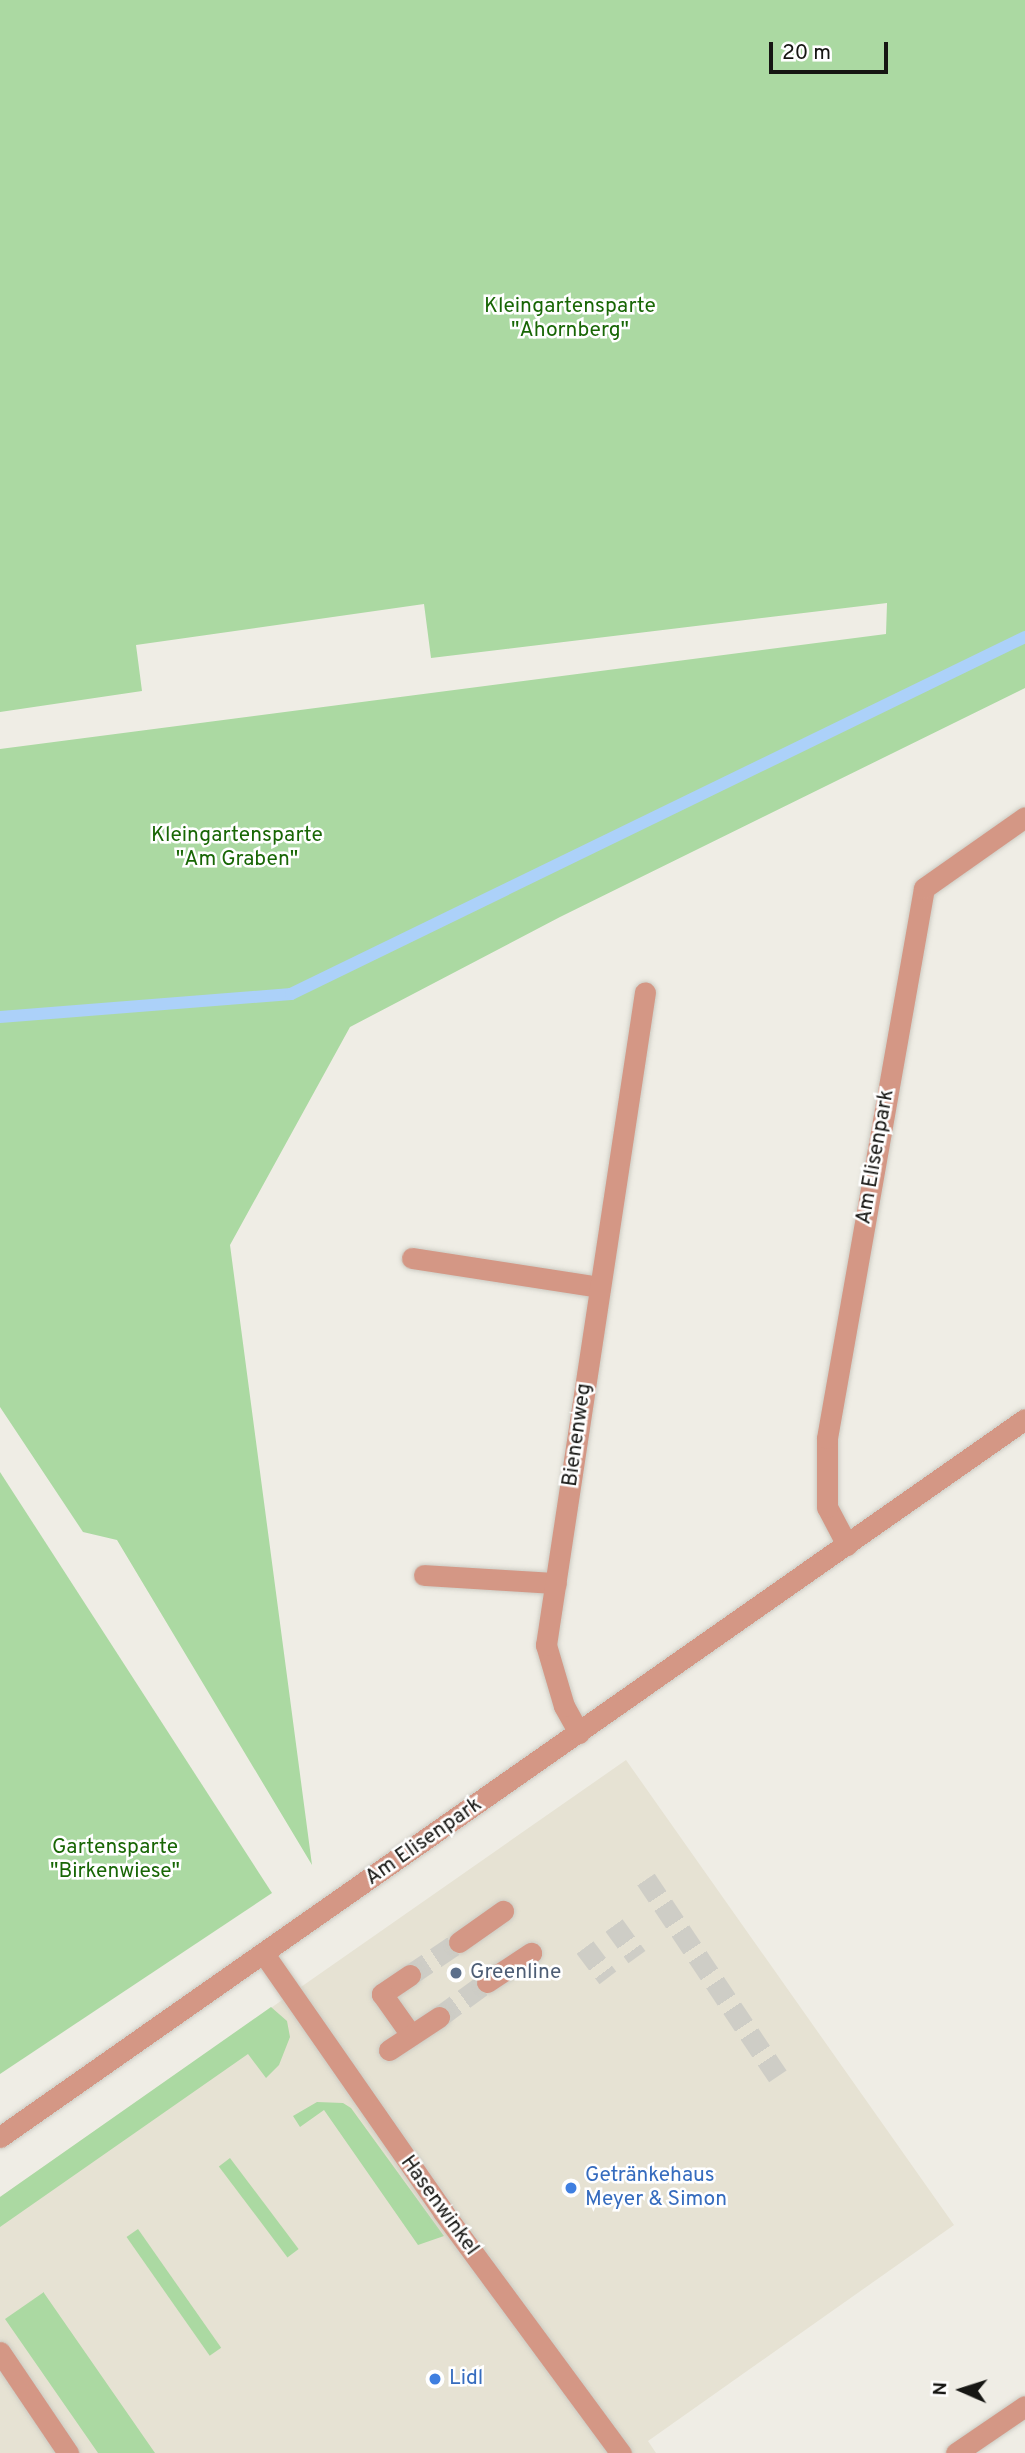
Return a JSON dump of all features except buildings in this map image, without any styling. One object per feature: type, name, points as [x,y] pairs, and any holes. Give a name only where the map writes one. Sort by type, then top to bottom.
[{"type":"street","name":"Am Elisenpark","points":[[847,1545],[827,1507],[827,1438],[924,888],[1025,817]]},
{"type":"street","name":"Bienenweg","points":[[579,1733],[564,1706],[546,1645],[645,992]]},
{"type":"street","points":[[412,1258],[600,1287]]},
{"type":"street","name":"Am Elisenpark","points":[[0,2137],[1025,1419]]},
{"type":"street","points":[[424,1575],[556,1583]]},
{"type":"street","points":[[459,1942],[503,1911]]},
{"type":"street","points":[[487,1982],[531,1953]]},
{"type":"street","name":"Hasenwinkel","points":[[264,1954],[443,2212],[621,2453]]},
{"type":"street","points":[[410,1975],[382,1994],[411,2035]]},
{"type":"street","points":[[389,2050],[439,2017]]},
{"type":"street","points":[[0,2352],[68,2453]]},
{"type":"street","points":[[957,2453],[1025,2406]]},
{"type":"shaded area","points":[[626,1760],[954,2225],[648,2441],[656,2453],[0,2453],[0,2197]]},
{"type":"green space","name":"Kleingartensparte \"Ahornberg\"","points":[[0,0],[1025,0],[1025,688],[560,917],[350,1027],[230,1245],[312,1865],[117,1540],[83,1532],[0,1407],[0,749],[886,634],[887,603],[431,658],[424,604],[136,645],[142,691],[0,712]]},
{"type":"green space","name":"Gartensparte \"Birkenwiese\"","points":[[0,1472],[272,1893],[0,2074]]},
{"type":"green space","points":[[271,2007],[287,2021],[290,2037],[279,2065],[266,2078],[248,2054],[0,2227],[0,2197]]},
{"type":"green space","points":[[317,2102],[343,2103],[351,2108],[444,2236],[418,2245],[324,2110],[300,2127],[293,2116]]},
{"type":"green space","points":[[230,2158],[299,2249],[287,2257],[219,2166]]},
{"type":"green space","points":[[138,2229],[221,2348],[210,2356],[127,2237]]},
{"type":"green space","points":[[44,2292],[155,2453],[98,2453],[5,2319]]},
{"type":"waterway","points":[[0,1017],[291,994],[1025,637]]},
{"type":"tunnel","points":[[646,1879],[778,2076]]},
{"type":"tunnel","points":[[614,1925],[637,1957]]},
{"type":"tunnel","points":[[410,1975],[459,1942]]},
{"type":"tunnel","points":[[585,1947],[608,1977]]},
{"type":"tunnel","points":[[439,2017],[487,1982]]},
{"type":"place","name":"Greenline","points":[[456,1973]]},
{"type":"place","name":"Getränkehaus Meyer & Simon","points":[[571,2188]]},
{"type":"place","name":"Lidl","points":[[435,2379]]},
{"type":"park label","name":"Kleingartensparte \"Am Graben\"","points":[[237,848]]}]
